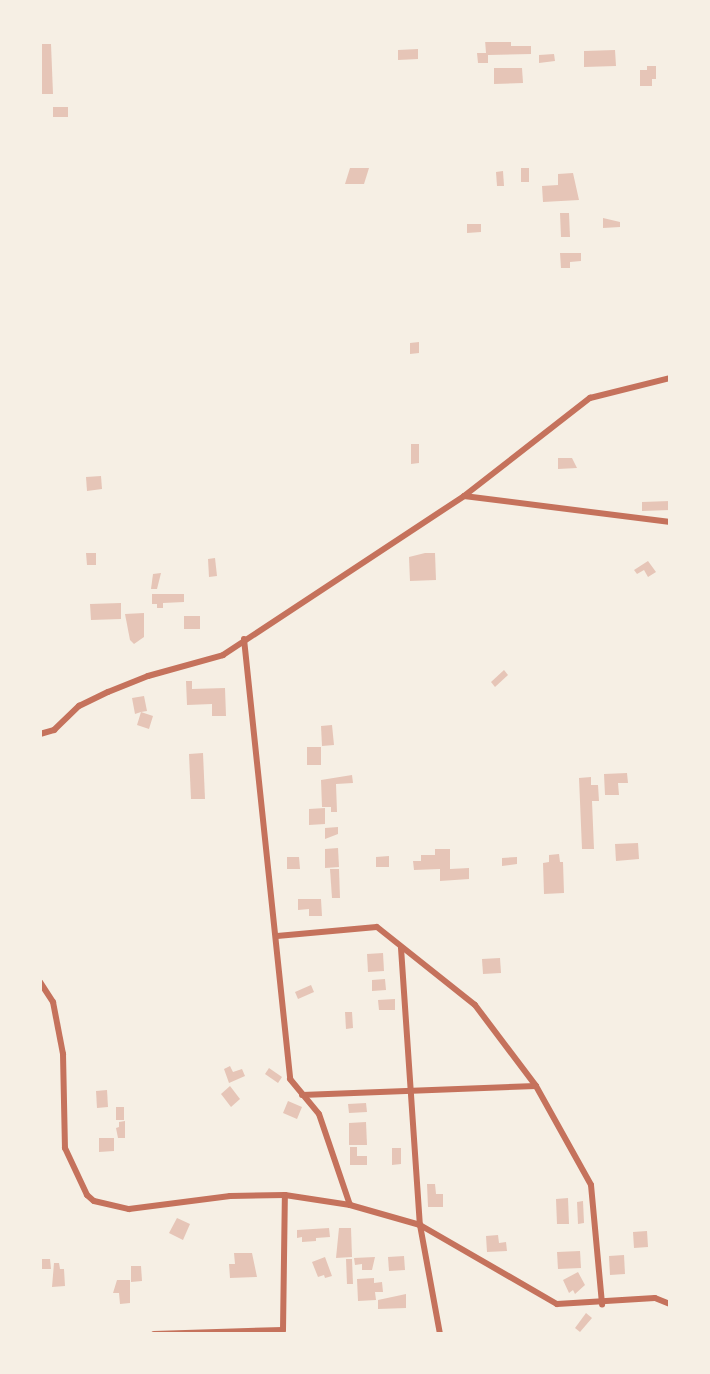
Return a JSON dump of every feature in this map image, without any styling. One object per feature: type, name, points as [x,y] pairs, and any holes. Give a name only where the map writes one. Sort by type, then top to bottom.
[{"type":"street","points":[[40,734],[54,730],[89,701],[148,676],[223,655],[464,496],[590,398],[670,378]]},
{"type":"street","points":[[464,496],[670,522]]},
{"type":"street","points":[[244,639],[290,1079],[319,1114],[350,1205]]},
{"type":"street","points":[[277,936],[377,927],[475,1005],[536,1086],[591,1185],[602,1304]]},
{"type":"street","points":[[401,948],[420,1225],[440,1334]]},
{"type":"street","points":[[40,982],[53,1002],[63,1054],[65,1148],[87,1195],[94,1201],[129,1209],[230,1196],[285,1195],[350,1205],[420,1225],[557,1304],[602,1304],[655,1298],[670,1304]]},
{"type":"street","points":[[302,1095],[536,1086]]},
{"type":"street","points":[[154,1334],[283,1330],[285,1195]]},
{"type":"building","points":[[485,40],[511,40],[511,46],[531,46],[531,54],[488,55],[488,63],[478,63],[477,53],[486,53]]},
{"type":"building","points":[[40,44],[51,44],[53,94],[40,94]]},
{"type":"building","points":[[418,49],[418,59],[398,60],[398,50]]},
{"type":"building","points":[[615,50],[616,66],[584,67],[584,51]]},
{"type":"building","points":[[554,54],[555,61],[539,63],[539,55]]},
{"type":"building","points":[[647,66],[656,66],[656,79],[652,79],[652,86],[640,86],[640,70],[647,70]]},
{"type":"building","points":[[494,68],[522,68],[523,83],[494,84]]},
{"type":"building","points":[[53,107],[68,107],[68,117],[53,117]]},
{"type":"building","points":[[350,168],[369,168],[364,184],[345,184]]},
{"type":"building","points":[[521,168],[529,168],[529,182],[521,182]]},
{"type":"building","points":[[503,171],[504,186],[497,186],[496,172]]},
{"type":"building","points":[[573,173],[579,200],[543,202],[542,186],[558,185],[558,174]]},
{"type":"building","points":[[560,213],[569,213],[570,237],[561,237]]},
{"type":"building","points":[[603,218],[620,222],[620,227],[603,228]]},
{"type":"building","points":[[467,224],[481,224],[481,232],[467,233]]},
{"type":"building","points":[[560,253],[581,253],[581,261],[570,262],[570,268],[561,268]]},
{"type":"building","points":[[419,342],[419,353],[410,354],[410,343]]},
{"type":"building","points":[[411,444],[419,444],[419,463],[411,464]]},
{"type":"building","points":[[558,458],[572,458],[577,468],[558,469]]},
{"type":"building","points":[[101,476],[102,489],[87,491],[86,477]]},
{"type":"building","points":[[670,501],[670,510],[642,511],[642,502]]},
{"type":"building","points":[[86,553],[96,553],[96,565],[87,565]]},
{"type":"building","points":[[435,553],[436,580],[410,581],[409,557]]},
{"type":"building","points":[[215,558],[217,576],[209,577],[208,559]]},
{"type":"building","points":[[648,561],[656,572],[648,577],[644,570],[637,574],[634,570]]},
{"type":"building","points":[[161,573],[157,589],[151,589],[153,574]]},
{"type":"building","points":[[152,594],[184,594],[184,602],[163,603],[163,608],[157,608],[157,604],[152,604]]},
{"type":"building","points":[[121,603],[121,619],[91,620],[90,604]]},
{"type":"building","points":[[144,613],[144,637],[134,644],[130,640],[125,614]]},
{"type":"building","points":[[184,616],[200,616],[200,629],[184,629]]},
{"type":"building","points":[[504,670],[508,675],[495,687],[491,682]]},
{"type":"building","points":[[186,681],[192,681],[192,689],[225,688],[226,716],[212,716],[212,704],[187,705]]},
{"type":"building","points":[[144,696],[147,711],[135,714],[132,698]]},
{"type":"building","points":[[141,712],[153,716],[149,729],[137,725]]},
{"type":"building","points":[[332,725],[334,745],[322,746],[321,726]]},
{"type":"building","points":[[307,747],[321,747],[321,765],[307,765]]},
{"type":"building","points":[[203,753],[205,799],[191,799],[189,754]]},
{"type":"building","points":[[627,773],[628,783],[618,783],[619,795],[605,795],[604,774]]},
{"type":"building","points":[[352,775],[353,783],[336,784],[337,812],[331,812],[331,807],[322,807],[321,780]]},
{"type":"building","points":[[591,777],[591,785],[598,785],[599,801],[592,801],[594,849],[582,849],[579,778]]},
{"type":"building","points":[[325,808],[325,824],[309,825],[309,809]]},
{"type":"building","points":[[338,827],[338,834],[325,839],[325,828]]},
{"type":"building","points":[[638,843],[639,859],[616,861],[615,844]]},
{"type":"building","points":[[338,848],[339,867],[325,868],[325,849]]},
{"type":"building","points":[[435,849],[450,849],[450,869],[469,868],[469,879],[440,881],[440,869],[414,870],[413,861],[421,861],[421,855],[435,855]]},
{"type":"building","points":[[559,854],[560,862],[563,862],[564,893],[544,894],[543,863],[549,862],[549,855]]},
{"type":"building","points":[[389,856],[389,867],[376,867],[376,857]]},
{"type":"building","points":[[287,857],[299,857],[300,869],[287,869]]},
{"type":"building","points":[[517,857],[517,864],[502,866],[502,858]]},
{"type":"building","points":[[330,869],[339,869],[340,898],[332,898]]},
{"type":"building","points":[[298,899],[321,899],[322,916],[309,916],[309,909],[298,910]]},
{"type":"building","points":[[383,953],[384,971],[368,972],[367,954]]},
{"type":"building","points":[[500,958],[501,973],[483,974],[482,959]]},
{"type":"building","points":[[385,979],[386,990],[372,991],[372,980]]},
{"type":"building","points":[[311,985],[314,992],[298,999],[295,992]]},
{"type":"building","points":[[395,999],[395,1010],[379,1010],[378,1000]]},
{"type":"building","points":[[345,1012],[352,1012],[353,1028],[346,1029]]},
{"type":"building","points":[[230,1066],[233,1072],[242,1069],[245,1076],[229,1083],[224,1069]]},
{"type":"building","points":[[269,1068],[282,1077],[278,1083],[265,1074]]},
{"type":"building","points":[[230,1086],[240,1099],[231,1107],[221,1094]]},
{"type":"building","points":[[107,1090],[108,1107],[97,1108],[96,1091]]},
{"type":"building","points":[[288,1101],[302,1107],[297,1119],[283,1113]]},
{"type":"building","points":[[366,1103],[367,1112],[349,1113],[348,1104]]},
{"type":"building","points":[[116,1107],[124,1107],[124,1120],[116,1120]]},
{"type":"building","points":[[125,1121],[125,1138],[118,1138],[116,1128],[119,1122]]},
{"type":"building","points":[[366,1122],[367,1145],[349,1145],[349,1123]]},
{"type":"building","points":[[99,1138],[114,1138],[114,1151],[99,1152]]},
{"type":"building","points":[[350,1147],[357,1147],[357,1156],[367,1156],[367,1165],[350,1165]]},
{"type":"building","points":[[392,1148],[401,1148],[401,1164],[392,1165]]},
{"type":"building","points":[[427,1184],[435,1184],[436,1194],[443,1194],[443,1207],[428,1207]]},
{"type":"building","points":[[568,1198],[569,1224],[557,1224],[556,1199]]},
{"type":"building","points":[[583,1201],[584,1223],[578,1224],[577,1202]]},
{"type":"building","points":[[177,1218],[190,1224],[183,1240],[169,1233]]},
{"type":"building","points":[[329,1228],[330,1237],[302,1242],[302,1237],[297,1238],[297,1230]]},
{"type":"building","points":[[339,1228],[351,1228],[352,1257],[336,1258]]},
{"type":"building","points":[[647,1231],[648,1247],[634,1248],[633,1232]]},
{"type":"building","points":[[498,1235],[499,1243],[506,1242],[507,1251],[487,1252],[486,1236]]},
{"type":"building","points":[[580,1251],[581,1268],[558,1269],[557,1252]]},
{"type":"building","points":[[234,1253],[252,1253],[257,1277],[230,1278],[229,1264],[235,1264]]},
{"type":"building","points":[[624,1255],[625,1274],[610,1275],[609,1256]]},
{"type":"building","points":[[404,1256],[405,1270],[389,1271],[388,1257]]},
{"type":"building","points":[[325,1257],[332,1276],[318,1277],[312,1262]]},
{"type":"building","points":[[375,1257],[372,1270],[362,1270],[362,1264],[355,1265],[354,1258]]},
{"type":"building","points":[[40,1259],[50,1259],[51,1269],[40,1269]]},
{"type":"building","points":[[346,1259],[352,1259],[353,1284],[347,1284]]},
{"type":"building","points":[[54,1263],[59,1263],[60,1269],[64,1269],[65,1286],[52,1287]]},
{"type":"building","points":[[131,1266],[141,1266],[142,1281],[131,1282]]},
{"type":"building","points":[[578,1272],[585,1285],[575,1294],[573,1290],[569,1293],[563,1280]]},
{"type":"building","points":[[374,1278],[374,1283],[382,1282],[383,1292],[375,1292],[376,1300],[358,1301],[357,1279]]},
{"type":"building","points":[[117,1280],[130,1280],[130,1303],[120,1304],[119,1293],[113,1293]]},
{"type":"building","points":[[406,1294],[406,1308],[378,1309],[378,1300]]},
{"type":"building","points":[[586,1313],[592,1318],[580,1332],[575,1328]]}]
